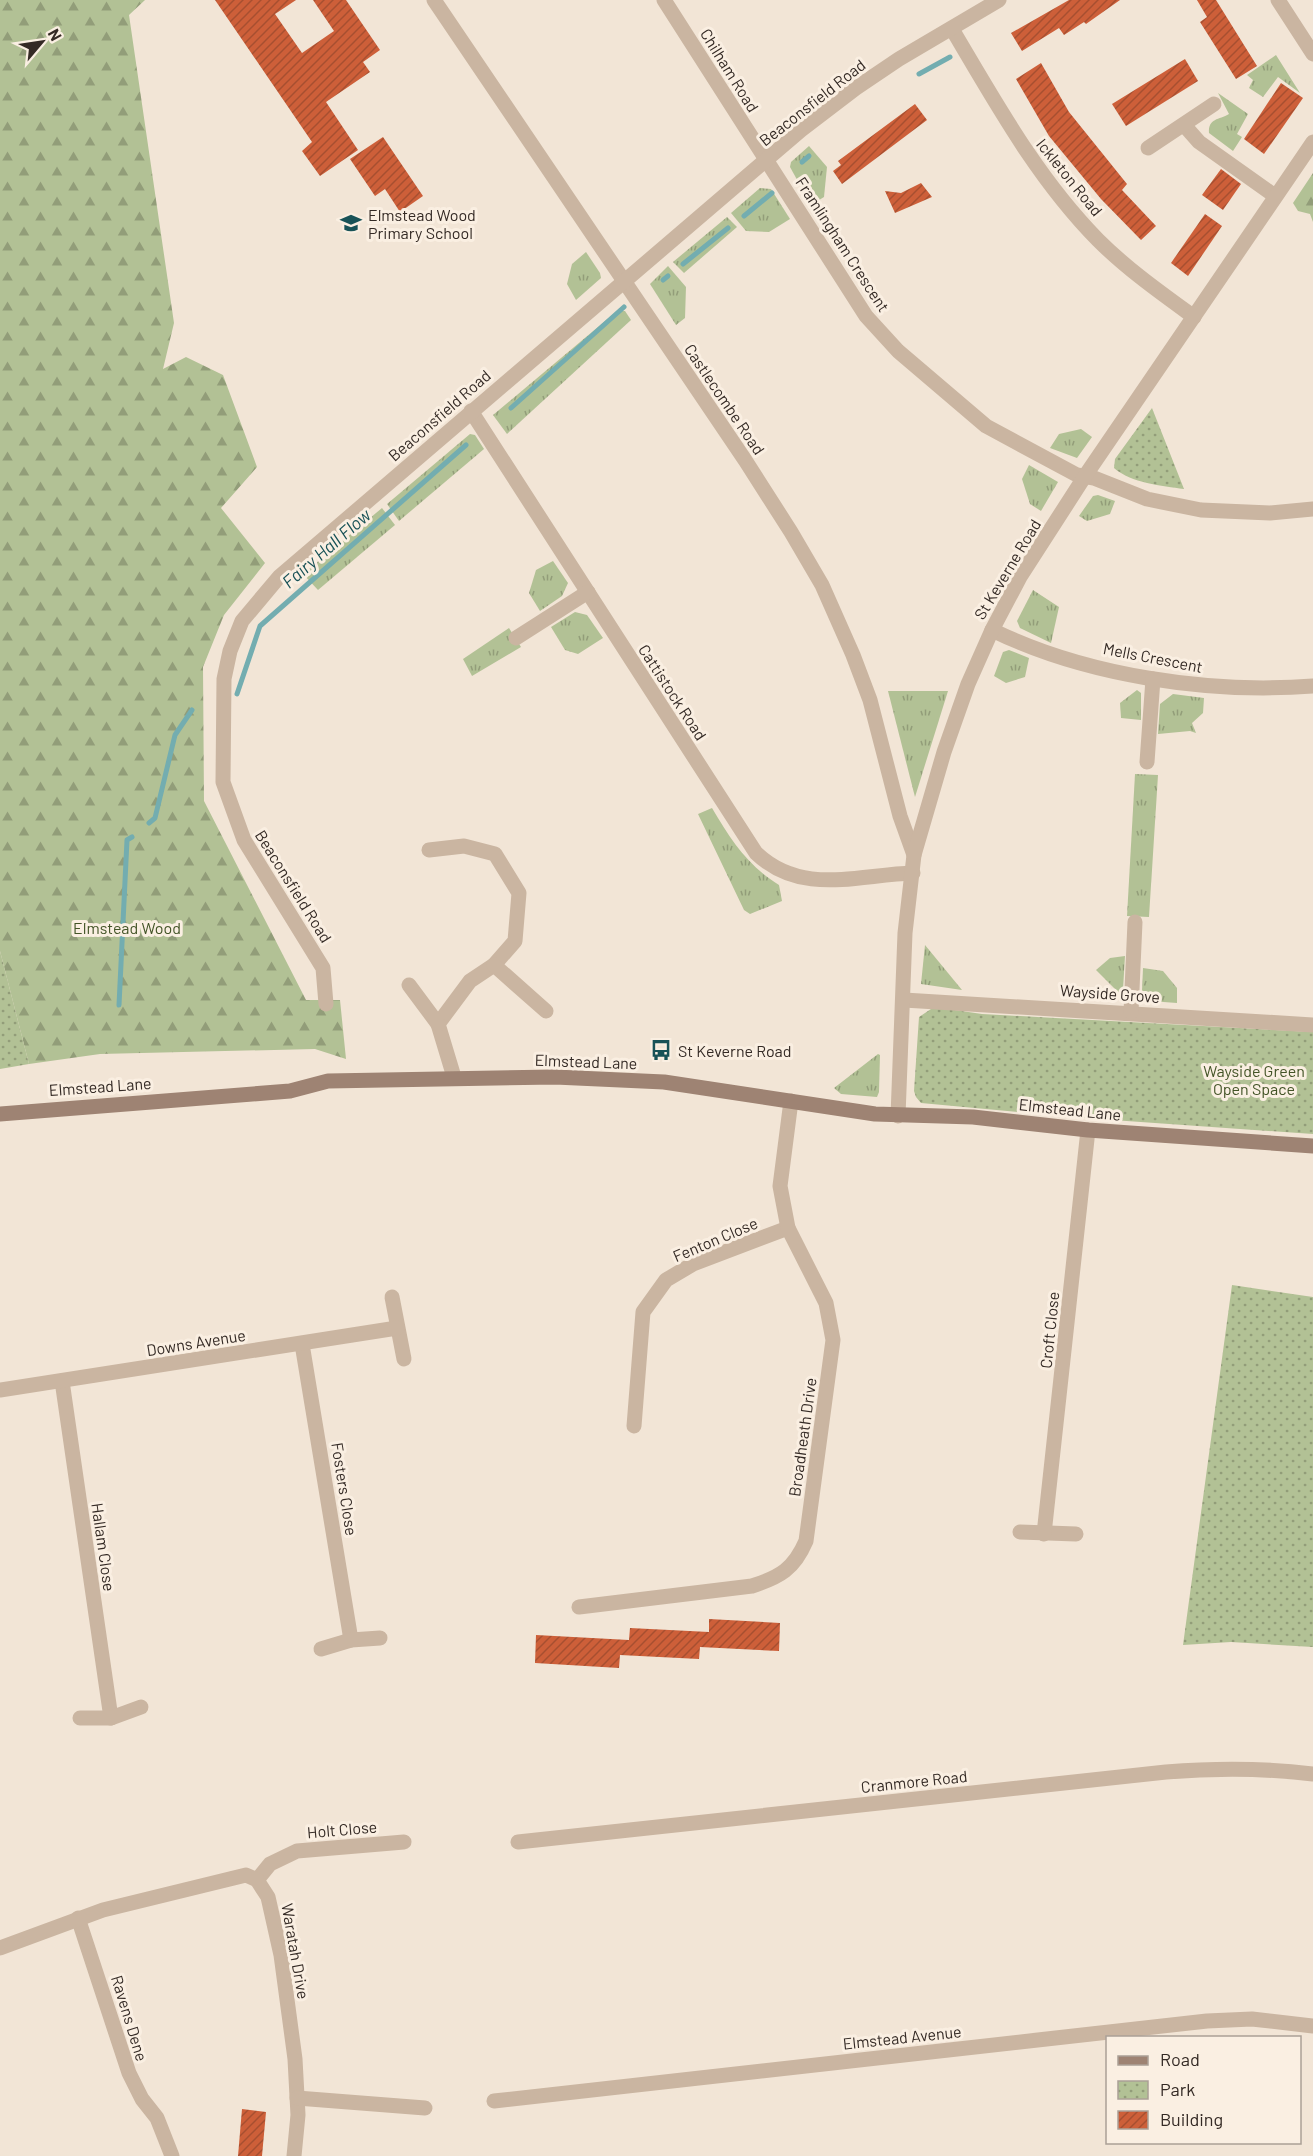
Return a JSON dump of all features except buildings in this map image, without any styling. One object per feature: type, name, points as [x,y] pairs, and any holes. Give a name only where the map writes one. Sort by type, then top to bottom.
[{"type":"street","name":"Castlecombe Road","points":[[434,0],[791,532],[822,585],[870,700],[900,816],[914,855]]},
{"type":"street","name":"Beaconsfield Road","points":[[326,1004],[323,968],[244,840],[223,782],[224,679],[230,651],[242,621],[279,577],[766,160],[856,88],[999,0]]},
{"type":"street","points":[[1278,0],[1313,54]]},
{"type":"street","name":"Chilham Road","points":[[672,3],[766,160]]},
{"type":"street","name":"Ickleton Road","points":[[952,29],[1019,142],[1056,193],[1098,240],[1147,282],[1194,317]]},
{"type":"street","points":[[1148,148],[1214,104]]},
{"type":"street","points":[[1184,125],[1199,142],[1275,196]]},
{"type":"street","name":"St Keverne Road","points":[[898,1116],[905,933],[914,855],[947,743],[968,684],[992,630],[1020,577],[1085,476],[1313,141]]},
{"type":"street","name":"Framlingham Crescent","points":[[766,160],[856,302],[898,351],[986,426],[1085,476],[1147,500],[1201,510],[1270,513],[1313,509]]},
{"type":"street","name":"Cattistock Road","points":[[471,411],[745,840],[762,859],[778,871],[807,880],[913,873]]},
{"type":"street","points":[[516,638],[588,592]]},
{"type":"street","name":"Mells Crescent","points":[[992,630],[1039,650],[1153,679],[1200,686],[1271,688],[1313,686]]},
{"type":"street","points":[[1147,762],[1153,679]]},
{"type":"street","points":[[429,850],[464,846],[495,854],[519,894],[515,941],[494,965],[470,981],[438,1024]]},
{"type":"street","points":[[1131,1012],[1135,922]]},
{"type":"street","points":[[494,965],[546,1011]]},
{"type":"street","points":[[409,985],[438,1024],[454,1077]]},
{"type":"street","name":"Wayside Grove","points":[[904,1000],[1131,1012],[1313,1026]]},
{"type":"street","name":"Elmstead Lane","points":[[0,1114],[290,1091],[328,1081],[454,1077],[574,1077],[664,1082],[898,1116],[924,1114],[973,1117],[1088,1130],[1313,1146]]},
{"type":"street","name":"Broadheath Drive","points":[[579,1607],[752,1586],[774,1578],[798,1561],[806,1541],[833,1341],[826,1303],[788,1228],[780,1186],[791,1101]]},
{"type":"street","name":"Croft Close","points":[[1044,1534],[1088,1130]]},
{"type":"street","name":"Fenton Close","points":[[634,1426],[643,1312],[666,1280],[693,1264],[788,1228]]},
{"type":"street","points":[[392,1297],[404,1359]]},
{"type":"street","name":"Downs Avenue","points":[[0,1390],[397,1328]]},
{"type":"street","name":"Fosters Close","points":[[302,1344],[351,1640]]},
{"type":"street","name":"Hallam Close","points":[[62,1381],[111,1718]]},
{"type":"street","points":[[1020,1532],[1076,1534]]},
{"type":"street","points":[[321,1649],[351,1640],[380,1638]]},
{"type":"street","points":[[80,1718],[111,1718],[141,1707]]},
{"type":"street","name":"Cranmore Road","points":[[518,1842],[1166,1772],[1214,1768],[1272,1769],[1313,1774]]},
{"type":"street","name":"Holt Close","points":[[257,1880],[270,1864],[297,1851],[404,1842]]},
{"type":"street","points":[[0,1948],[78,1918],[246,1875],[257,1880]]},
{"type":"street","name":"Waratah Drive","points":[[257,1880],[268,1897],[281,1954],[295,2059],[297,2098],[294,2156]]},
{"type":"street","name":"Ravens Dene","points":[[78,1918],[129,2073],[142,2099],[157,2118],[172,2156]]},
{"type":"street","name":"Elmstead Avenue","points":[[495,2101],[1207,2021],[1252,2019],[1313,2026]]},
{"type":"street","points":[[297,2098],[425,2108]]},
{"type":"green space","name":"Elmstead Wood","points":[[0,0],[145,0],[129,15],[174,323],[163,369],[186,357],[223,375],[257,467],[221,508],[265,563],[224,615],[203,667],[204,801],[306,1000],[340,1000],[346,1059],[315,1049],[100,1054],[29,1064],[0,951]]},
{"type":"green space","points":[[1276,55],[1300,93],[1278,77],[1263,97],[1249,88],[1253,80],[1247,75]]},
{"type":"green space","points":[[1218,93],[1248,114],[1237,134],[1242,137],[1233,151],[1209,133],[1212,122],[1229,114]]},
{"type":"green space","points":[[809,146],[827,167],[824,197],[811,205],[790,167],[791,162]]},
{"type":"green space","points":[[1313,173],[1313,222],[1310,214],[1298,211],[1293,203]]},
{"type":"green space","points":[[760,188],[771,189],[790,219],[769,232],[746,231],[731,213]]},
{"type":"green space","points":[[727,217],[737,227],[684,273],[673,262]]},
{"type":"green space","points":[[586,252],[601,278],[576,300],[567,284],[572,264]]},
{"type":"green space","points":[[668,266],[686,287],[685,318],[676,325],[650,284]]},
{"type":"green space","points":[[617,311],[625,311],[631,320],[507,434],[493,415]]},
{"type":"green space","points":[[1152,408],[1184,489],[1138,480],[1114,468],[1115,459]]},
{"type":"green space","points":[[1081,429],[1092,437],[1077,458],[1050,448],[1059,434]]},
{"type":"green space","points":[[470,434],[475,435],[484,449],[399,521],[387,504]]},
{"type":"green space","points":[[1029,465],[1058,482],[1041,511],[1030,504],[1022,479]]},
{"type":"green space","points":[[1098,495],[1115,501],[1110,514],[1087,521],[1079,516],[1093,496]]},
{"type":"green space","points":[[382,508],[395,525],[318,590],[303,574]]},
{"type":"green space","points":[[553,561],[568,583],[562,596],[540,611],[529,593],[536,570]]},
{"type":"green space","points":[[1033,590],[1059,607],[1051,643],[1020,628],[1017,621]]},
{"type":"green space","points":[[575,612],[587,615],[603,638],[578,654],[565,650],[551,627]]},
{"type":"green space","points":[[509,628],[521,647],[472,676],[463,659]]},
{"type":"green space","points":[[1009,650],[1029,658],[1025,677],[1006,683],[994,676],[1003,652]]},
{"type":"green space","points":[[1137,690],[1141,693],[1141,720],[1121,718],[1120,703]]},
{"type":"green space","points":[[888,691],[948,691],[915,797]]},
{"type":"green space","points":[[1173,694],[1204,698],[1203,713],[1192,723],[1196,733],[1190,731],[1158,734],[1160,704]]},
{"type":"green space","points":[[1135,774],[1158,775],[1149,917],[1127,916]]},
{"type":"green space","points":[[712,808],[741,851],[758,869],[779,885],[782,901],[750,914],[744,910],[698,814]]},
{"type":"green space","points":[[925,945],[962,990],[921,984]]},
{"type":"green space","points":[[0,951],[29,1064],[0,1069]]},
{"type":"green space","points":[[1125,956],[1123,989],[1119,993],[1096,970],[1110,958]]},
{"type":"green space","points":[[1143,968],[1163,971],[1177,988],[1177,1003],[1150,1001],[1142,991]]},
{"type":"green space","name":"Wayside Green Open Space","points":[[934,1007],[982,1014],[1313,1032],[1313,1134],[1084,1118],[921,1103],[914,1091],[919,1017]]},
{"type":"green space","points":[[878,1054],[880,1055],[877,1097],[841,1094],[834,1088]]},
{"type":"green space","points":[[1232,1285],[1313,1297],[1313,1647],[1231,1642],[1183,1645]]},
{"type":"waterway","name":"Fairy Hall Flow","points":[[919,74],[950,57]]},
{"type":"waterway","name":"Fairy Hall Flow","points":[[802,162],[809,156]]},
{"type":"waterway","name":"Fairy Hall Flow","points":[[744,216],[772,193]]},
{"type":"waterway","name":"Fairy Hall Flow","points":[[683,264],[728,228]]},
{"type":"waterway","name":"Fairy Hall Flow","points":[[663,280],[668,276]]},
{"type":"waterway","name":"Fairy Hall Flow","points":[[511,408],[624,307]]},
{"type":"waterway","name":"Fairy Hall Flow","points":[[237,694],[260,626],[466,445]]},
{"type":"waterway","name":"Fairy Hall Flow","points":[[149,823],[155,818],[175,735],[192,710]]},
{"type":"waterway","name":"Fairy Hall Flow","points":[[119,1005],[127,840],[132,837]]},
{"type":"place","name":"Elmstead Wood Primary School","points":[[351,223]]},
{"type":"place","name":"St Keverne Road","points":[[661,1050]]}]
